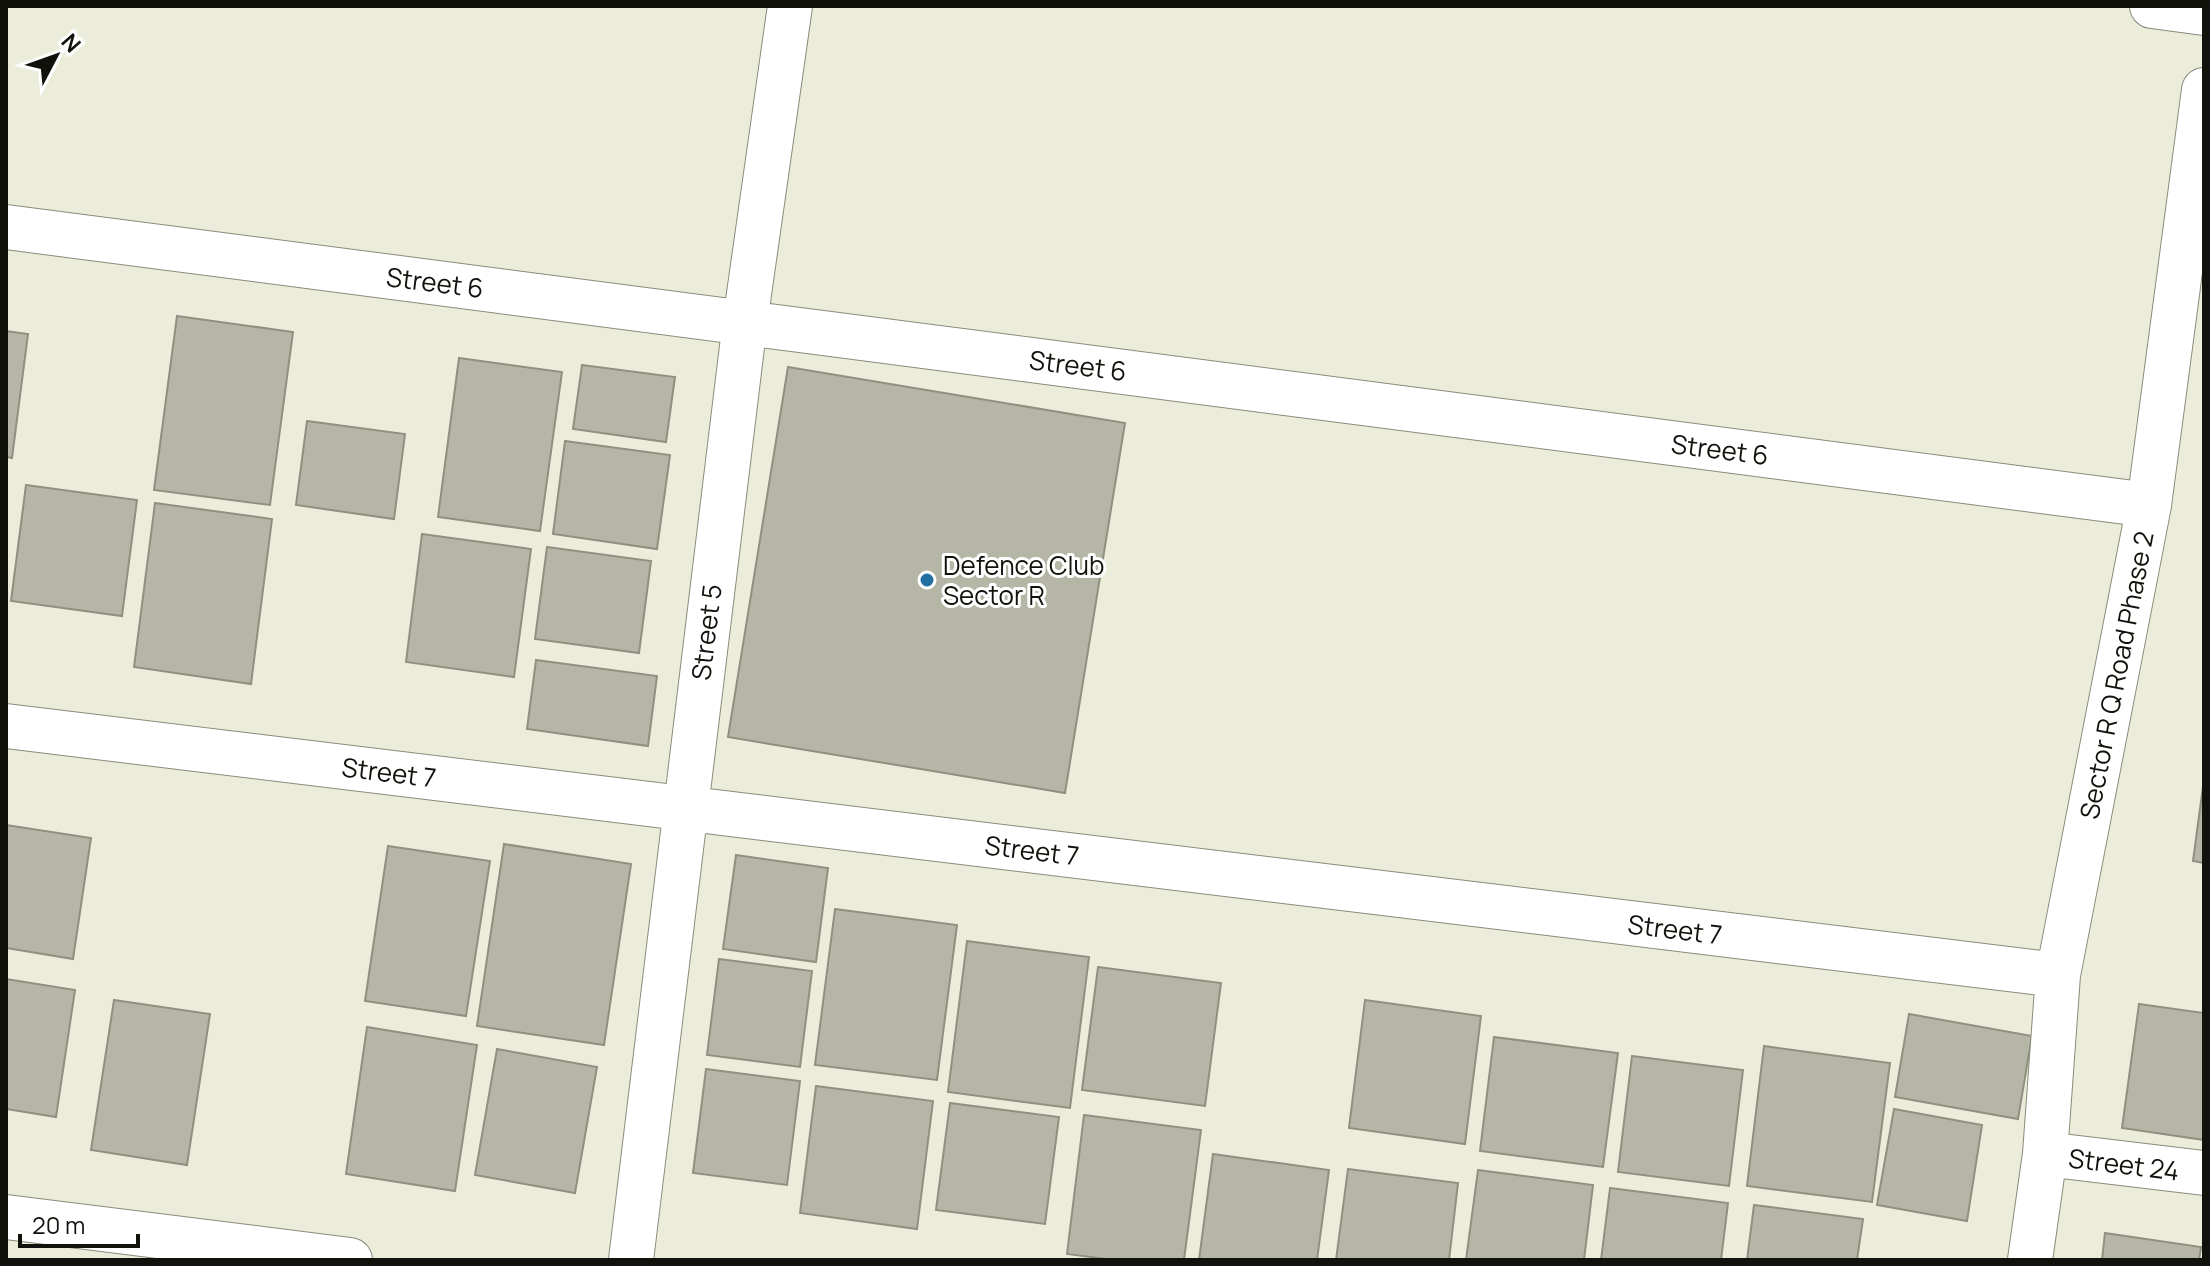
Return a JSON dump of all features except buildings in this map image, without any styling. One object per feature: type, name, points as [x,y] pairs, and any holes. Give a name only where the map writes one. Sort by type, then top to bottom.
[{"type":"street","name":"Street 5","points":[[631,1260],[745,322],[790,6]]},
{"type":"street","points":[[2152,6],[2204,13]]},
{"type":"street","name":"Sector R Q Road Phase 2","points":[[2030,1260],[2045,1154],[2058,975],[2149,505],[2204,90]]},
{"type":"street","name":"Street 6","points":[[6,227],[2149,505]]},
{"type":"street","name":"Street 7","points":[[6,726],[2058,975]]},
{"type":"street","name":"Street 24","points":[[2045,1154],[2204,1173]]},
{"type":"street","points":[[6,1217],[350,1260]]},
{"type":"place","name":"Defence Club Sector R","points":[[927,580]]}]
